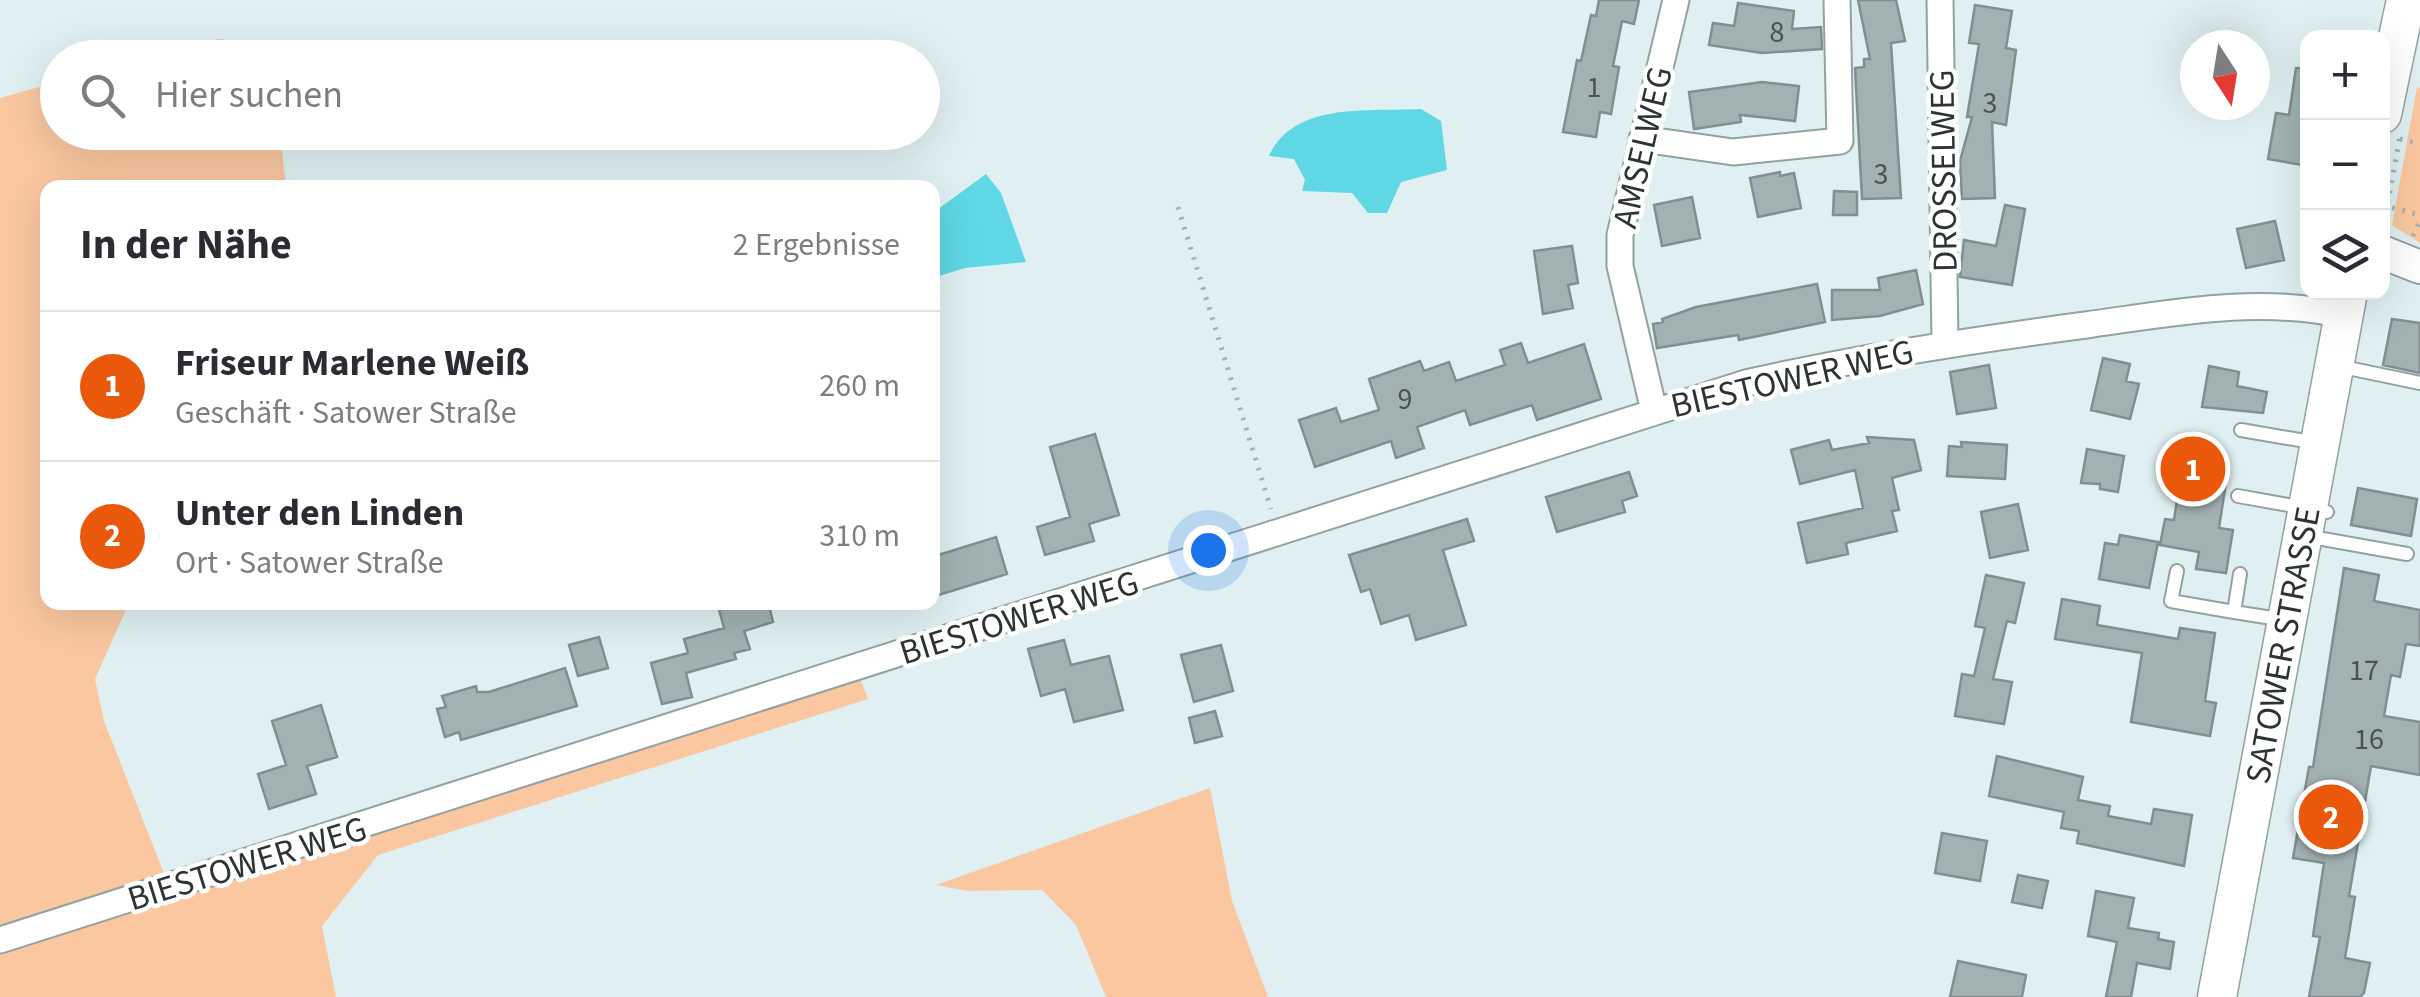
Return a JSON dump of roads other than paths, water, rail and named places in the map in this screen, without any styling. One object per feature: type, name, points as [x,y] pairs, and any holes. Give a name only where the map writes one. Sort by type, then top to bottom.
[{"type":"main road","points":[[2391,127],[2409,16]]},
{"type":"main road","name":"SATOWER STRASSE","points":[[2217,997],[2288,620],[2313,519],[2321,444],[2346,304]]},
{"type":"street","name":"AMSELWEG","points":[[1654,410],[1620,266],[1620,235],[1676,0]]},
{"type":"street","points":[[1642,139],[1733,152],[1840,141],[1838,0]]},
{"type":"street","name":"DROSSELWEG","points":[[1940,0],[1945,343]]},
{"type":"street","points":[[2390,255],[2420,266]]},
{"type":"street","name":"BIESTOWER WEG","points":[[0,940],[1280,535],[1746,383],[1945,343],[2255,304],[2346,304]]},
{"type":"lane","points":[[2335,365],[2420,383]]},
{"type":"lane","points":[[2240,430],[2321,444]]},
{"type":"lane","points":[[2238,496],[2407,554]]},
{"type":"lane","points":[[2177,571],[2172,602],[2288,620]]},
{"type":"lane","points":[[2234,612],[2240,574]]},
{"type":"water","points":[[1421,109],[1441,121],[1447,170],[1401,182],[1387,213],[1368,213],[1352,193],[1302,191],[1305,180],[1294,159],[1269,156],[1281,138],[1314,118],[1357,111]]},
{"type":"water","points":[[986,174],[1001,193],[1026,262],[965,268],[940,276],[940,208]]},
{"type":"place","name":"Friseur Marlene Weiß","points":[[2193,469]]},
{"type":"place","name":"Unter den Linden","points":[[2331,817]]}]
